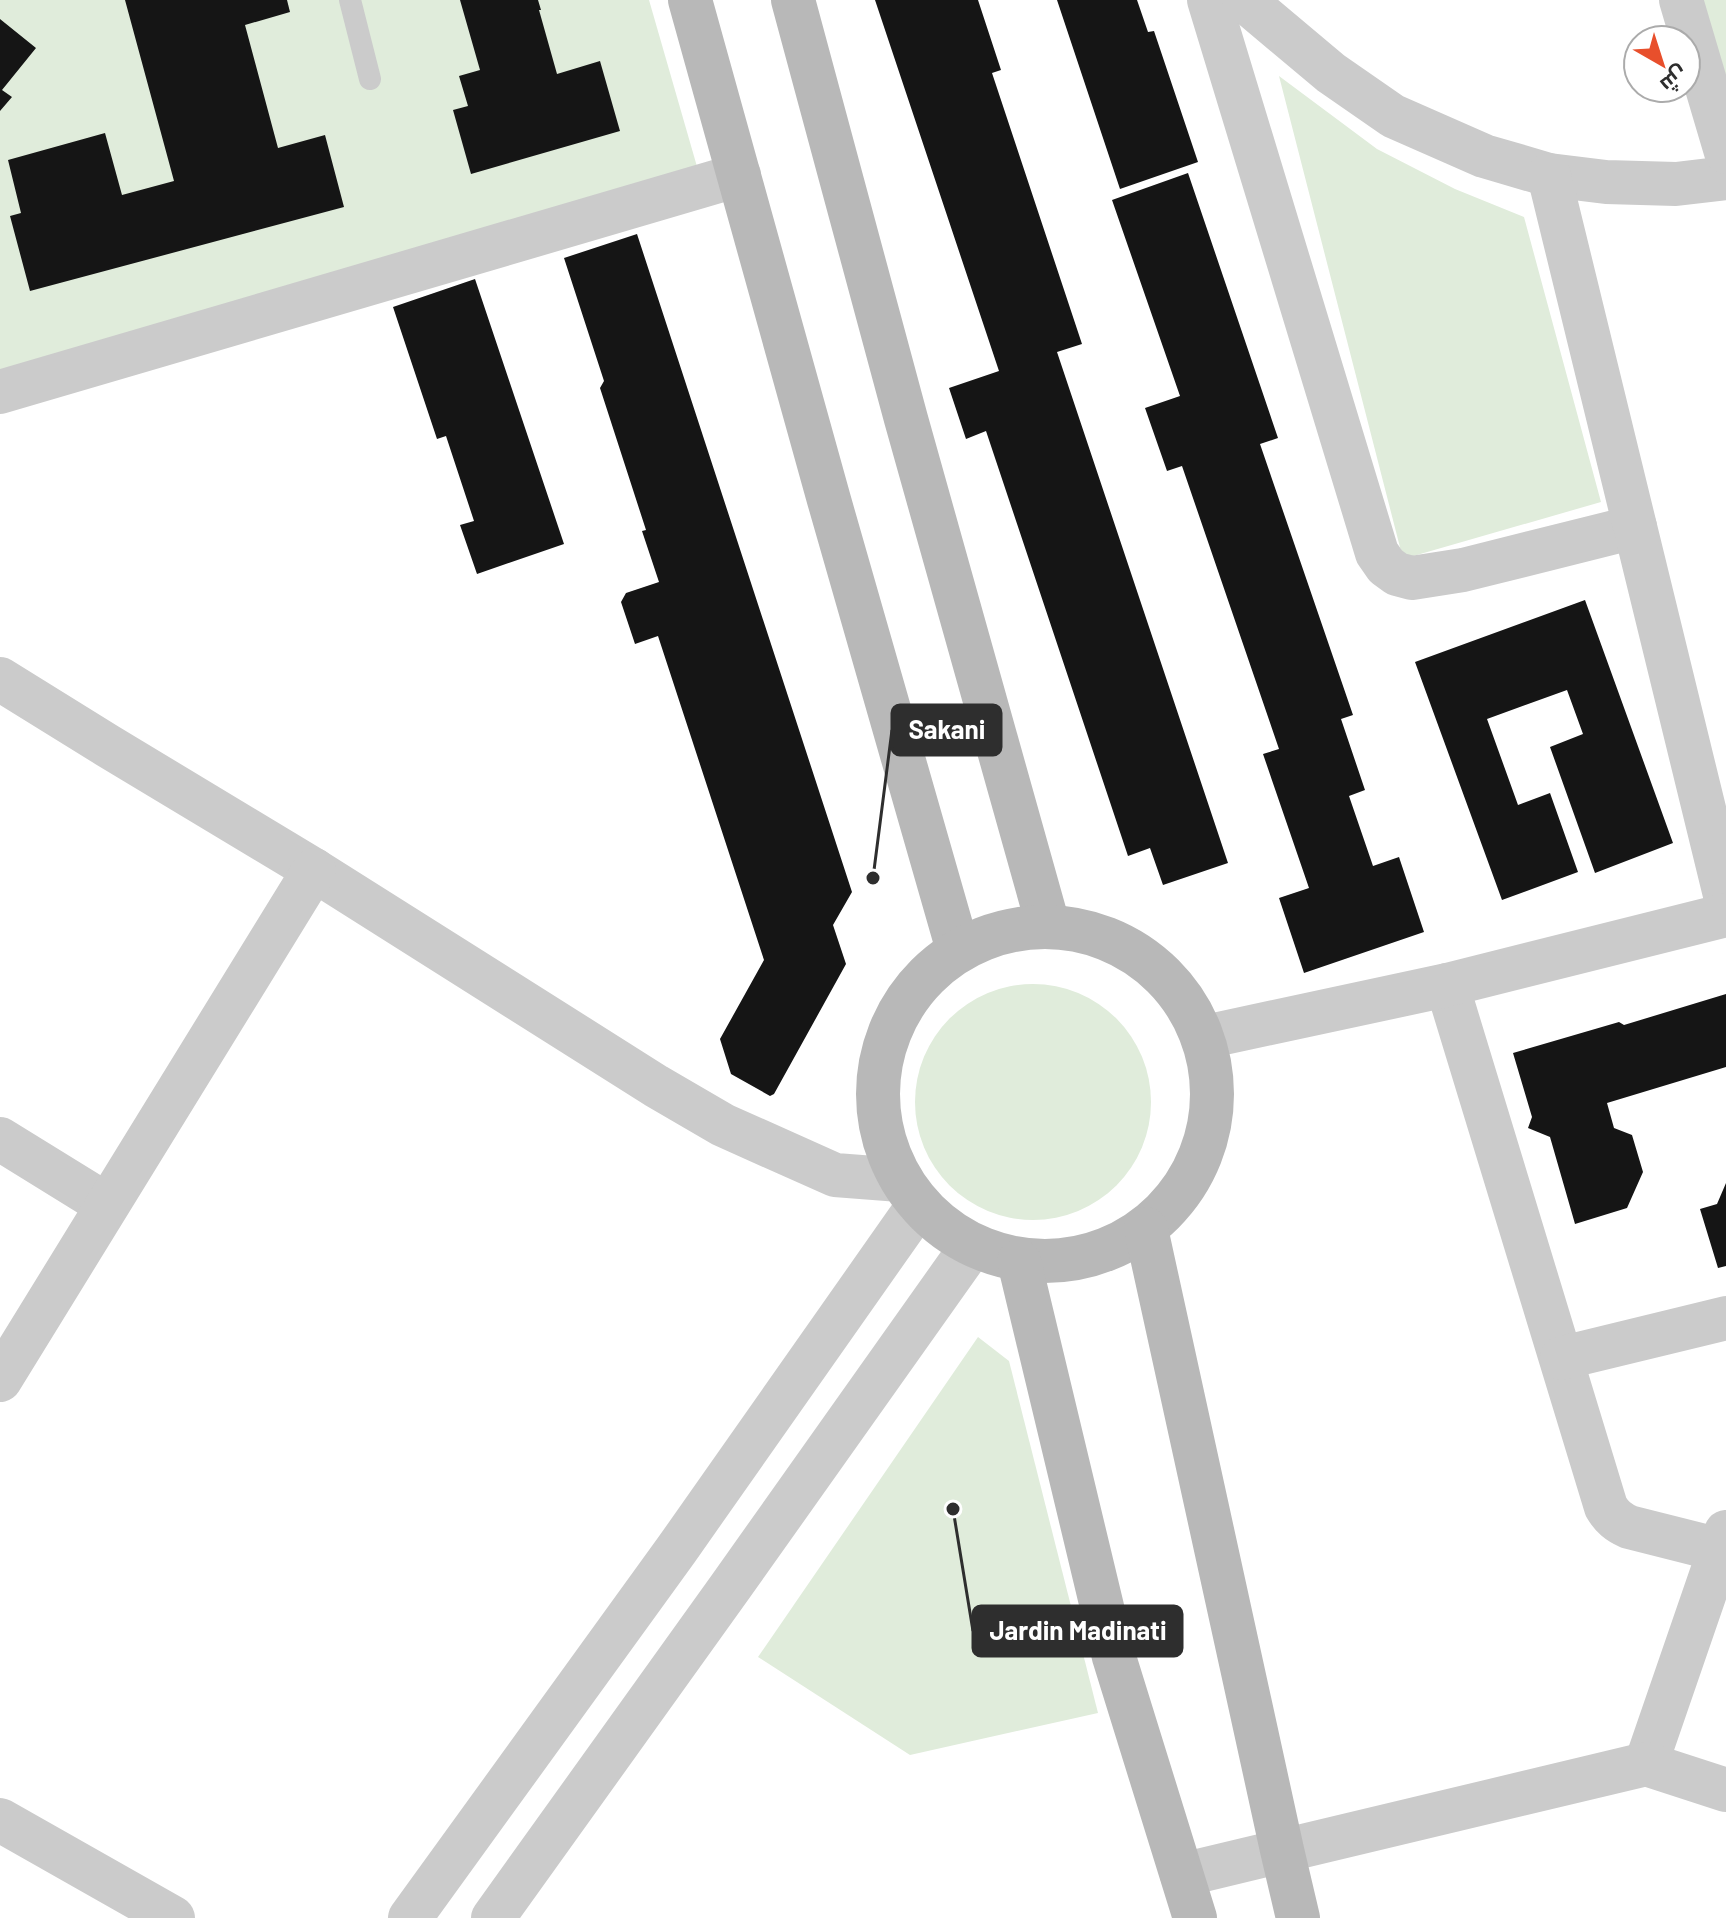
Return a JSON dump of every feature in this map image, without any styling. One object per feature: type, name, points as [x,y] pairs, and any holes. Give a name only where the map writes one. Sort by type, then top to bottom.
[{"type":"street","points":[[690,0],[958,950]]},
{"type":"street","points":[[793,0],[906,419],[1048,925]]},
{"type":"street","points":[[1209,0],[1377,553],[1386,566],[1397,574],[1412,578],[1463,570],[1635,527]]},
{"type":"street","points":[[1244,0],[1331,73],[1393,116],[1484,156],[1549,175],[1606,182],[1676,184],[1726,178]]},
{"type":"street","points":[[1681,0],[1726,152]]},
{"type":"street","points":[[0,392],[739,175]]},
{"type":"street","points":[[1549,175],[1726,899]]},
{"type":"street","points":[[0,679],[723,1125],[835,1175],[909,1193],[972,1246],[1019,1261],[1086,1258],[1146,1229],[1183,1191],[1207,1142],[1214,1090],[1205,1037],[1169,979],[1114,940],[1048,925],[1000,931],[958,950],[909,995],[881,1053],[878,1119],[909,1193]]},
{"type":"street","points":[[0,1380],[314,870]]},
{"type":"street","points":[[1205,1037],[1447,985],[1726,915]]},
{"type":"street","points":[[1447,985],[1602,1498],[1612,1516],[1629,1527],[1723,1541],[1646,1764]]},
{"type":"street","points":[[0,1139],[107,1205]]},
{"type":"street","points":[[410,1918],[677,1549],[909,1193]]},
{"type":"street","points":[[1146,1229],[1298,1918]]},
{"type":"street","points":[[493,1918],[972,1246]]},
{"type":"street","points":[[1019,1261],[1114,1657],[1195,1918]]},
{"type":"street","points":[[1562,1358],[1726,1318]]},
{"type":"street","points":[[1182,1875],[1646,1764],[1726,1790]]},
{"type":"street","points":[[0,1820],[173,1918]]},
{"type":"lane","points":[[350,0],[370,79]]},
{"type":"green space","points":[[0,0],[649,0],[702,184],[0,381]]},
{"type":"green space","points":[[1681,0],[1726,0],[1726,152],[1702,71],[1702,24],[1688,24]]},
{"type":"green space","points":[[1279,76],[1377,149],[1455,189],[1524,217],[1601,502],[1403,559]]},
{"type":"green space","points":[[1033,984],[1056,986],[1078,993],[1099,1004],[1116,1019],[1131,1036],[1142,1057],[1149,1079],[1149,1125],[1142,1147],[1131,1168],[1116,1185],[1099,1200],[1078,1211],[1056,1218],[1033,1220],[1010,1218],[988,1211],[967,1200],[950,1185],[935,1168],[924,1147],[917,1125],[915,1102],[917,1079],[924,1057],[935,1036],[950,1019],[967,1004],[988,993],[1010,986]]},
{"type":"green space","points":[[978,1337],[1009,1361],[1098,1713],[910,1755],[758,1657]]},
{"type":"building","points":[[125,0],[287,0],[290,12],[245,25],[278,148],[325,135],[344,207],[30,291],[10,216],[21,213],[8,160],[105,133],[122,195],[174,181]]},
{"type":"building","points":[[460,0],[538,0],[557,74],[600,61],[620,131],[471,174],[453,110],[468,106],[459,76],[480,70]]},
{"type":"building","points":[[875,0],[978,0],[1001,70],[992,73],[1082,344],[1057,352],[1228,863],[1163,885],[1150,848],[1128,856],[986,431],[966,439],[949,388],[999,371]]},
{"type":"building","points":[[1057,0],[1137,0],[1148,32],[1154,31],[1198,162],[1120,189]]},
{"type":"building","points":[[0,19],[36,48],[2,90],[12,97],[0,111]]},
{"type":"building","points":[[1188,173],[1278,438],[1260,444],[1353,715],[1341,719],[1365,790],[1349,796],[1373,866],[1399,857],[1424,932],[1304,973],[1279,898],[1309,888],[1263,754],[1279,749],[1182,466],[1167,471],[1145,408],[1180,396],[1112,200]]},
{"type":"building","points":[[637,234],[852,892],[833,925],[846,964],[774,1094],[770,1096],[731,1074],[720,1039],[764,960],[658,636],[635,644],[621,602],[626,593],[659,582],[642,531],[646,530],[600,388],[604,381],[564,258]]},
{"type":"building","points":[[475,279],[564,544],[477,574],[460,525],[474,521],[446,436],[437,439],[393,307]]},
{"type":"building","points":[[1585,600],[1673,843],[1595,873],[1550,747],[1583,734],[1567,690],[1487,719],[1518,805],[1550,793],[1578,872],[1502,900],[1415,662]]},
{"type":"building","points":[[1726,994],[1726,1067],[1607,1103],[1614,1128],[1632,1135],[1643,1172],[1627,1208],[1575,1224],[1550,1137],[1528,1128],[1532,1117],[1513,1053],[1619,1022],[1624,1025]]},
{"type":"building","points":[[1726,1183],[1726,1266],[1718,1268],[1700,1209],[1717,1204]]},
{"type":"place","name":"Sakani","points":[[873,878]]},
{"type":"place","name":"Jardin Madinati","points":[[953,1509]]}]
